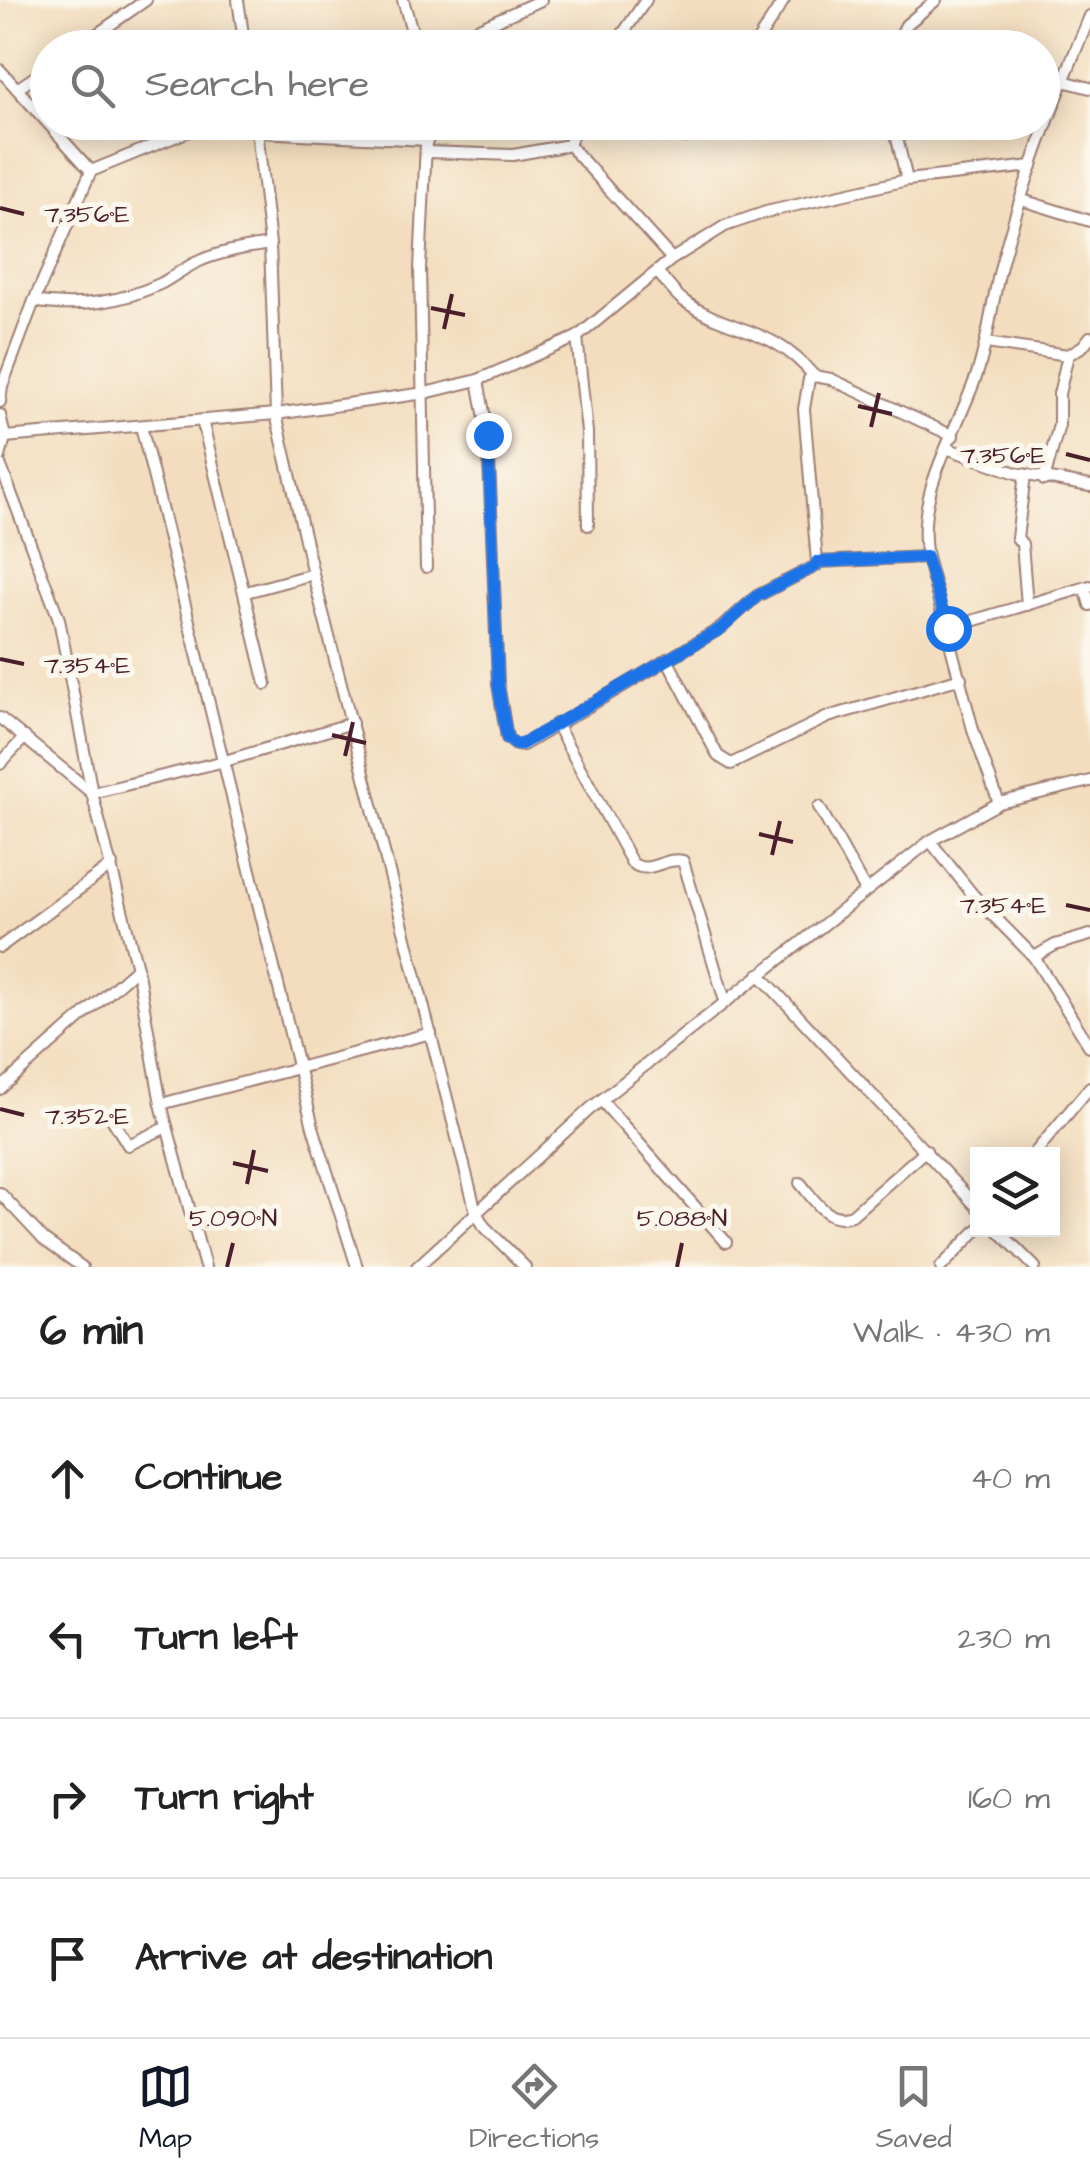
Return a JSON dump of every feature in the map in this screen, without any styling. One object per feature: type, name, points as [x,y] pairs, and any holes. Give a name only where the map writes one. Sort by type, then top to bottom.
[{"type":"street","points":[[103,30],[146,0]]},
{"type":"street","points":[[238,0],[242,30]]},
{"type":"street","points":[[402,0],[411,30]]},
{"type":"street","points":[[475,30],[542,0]]},
{"type":"street","points":[[625,30],[646,0]]},
{"type":"street","points":[[765,30],[784,0]]},
{"type":"street","points":[[903,30],[936,0]]},
{"type":"street","points":[[1060,89],[1090,16]]},
{"type":"street","points":[[0,70],[30,104]]},
{"type":"street","points":[[16,89],[30,80]]},
{"type":"street","points":[[1063,81],[1090,88]]},
{"type":"street","points":[[63,140],[91,171]]},
{"type":"street","points":[[0,402],[2,386],[34,300],[91,171],[167,140]]},
{"type":"street","points":[[258,140],[270,244],[276,414],[313,574],[476,1212],[484,1226],[526,1267]]},
{"type":"street","points":[[374,140],[514,155],[569,145]]},
{"type":"street","points":[[426,567],[420,268],[428,140]]},
{"type":"street","points":[[569,145],[571,140]]},
{"type":"street","points":[[897,140],[907,180]]},
{"type":"street","points":[[999,802],[974,733],[926,557],[924,534],[930,486],[953,436],[986,343],[1002,261],[1041,140]]},
{"type":"street","points":[[569,145],[672,259]]},
{"type":"street","points":[[2,436],[276,414],[425,392],[478,380],[577,337],[672,259],[725,226],[766,212],[907,180],[1032,166]]},
{"type":"street","points":[[1022,200],[1090,221]]},
{"type":"street","points":[[34,300],[60,306],[134,294],[162,283],[196,262],[235,249],[270,244]]},
{"type":"street","points":[[658,272],[683,300],[776,341],[796,354],[814,376],[830,379],[953,436]]},
{"type":"street","points":[[577,337],[587,432],[588,525]]},
{"type":"street","points":[[986,343],[1068,354],[1090,337]]},
{"type":"street","points":[[1044,480],[1061,411],[1059,394],[1068,354]]},
{"type":"street","points":[[478,380],[488,435],[498,684],[507,738],[516,745],[722,628],[757,596],[816,566],[804,409],[807,385],[814,376]]},
{"type":"street","points":[[0,416],[0,461],[60,619],[92,793],[136,968],[161,1104],[205,1267]]},
{"type":"street","points":[[202,420],[266,684]]},
{"type":"street","points":[[141,426],[313,1127],[357,1267]]},
{"type":"street","points":[[946,448],[1025,475],[1090,486]]},
{"type":"street","points":[[1025,475],[1017,538],[1022,544],[1028,604]]},
{"type":"street","points":[[817,562],[926,557]]},
{"type":"street","points":[[246,592],[313,574]]},
{"type":"street","points":[[948,628],[1088,587],[1090,605]]},
{"type":"street","points":[[667,659],[718,756],[731,764],[828,717],[961,678]]},
{"type":"street","points":[[0,718],[92,793]]},
{"type":"street","points":[[92,793],[352,723]]},
{"type":"street","points":[[556,724],[632,864],[645,869],[676,859],[683,861],[725,1001]]},
{"type":"street","points":[[0,764],[24,737]]},
{"type":"street","points":[[417,1267],[601,1100],[930,841],[999,802],[1090,780]]},
{"type":"street","points":[[820,806],[866,891]]},
{"type":"street","points":[[930,841],[974,896],[1034,957],[1090,1047]]},
{"type":"street","points":[[0,947],[112,864]]},
{"type":"street","points":[[1034,957],[1055,945],[1090,935]]},
{"type":"street","points":[[0,1090],[136,968]]},
{"type":"street","points":[[759,974],[970,1199]]},
{"type":"street","points":[[161,1104],[431,1032]]},
{"type":"street","points":[[1040,1147],[1090,1088]]},
{"type":"street","points":[[601,1100],[726,1242]]},
{"type":"street","points":[[112,1119],[128,1145],[168,1127]]},
{"type":"street","points":[[800,1183],[824,1212],[832,1218],[842,1218],[852,1214],[926,1150]]},
{"type":"street","points":[[0,1194],[44,1240],[82,1267]]},
{"type":"street","points":[[941,1267],[970,1237]]},
{"type":"street","points":[[1005,1237],[1035,1267]]},
{"type":"route","points":[[488,435],[498,684],[507,738],[516,745],[722,628],[757,596],[817,562],[926,557],[948,628]]}]
